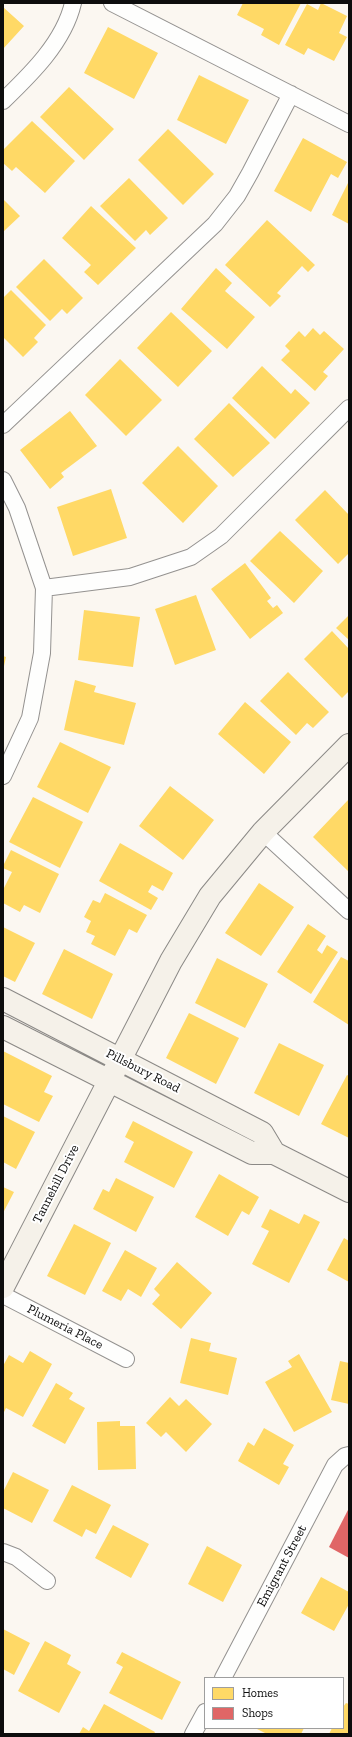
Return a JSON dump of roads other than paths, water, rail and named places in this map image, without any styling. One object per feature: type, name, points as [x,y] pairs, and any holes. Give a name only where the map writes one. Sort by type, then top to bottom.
[{"type":"street","points":[[3,101],[26,79],[60,36],[71,13],[73,3]]},
{"type":"street","points":[[112,3],[349,124]]},
{"type":"street","points":[[3,425],[215,224],[237,196],[291,94]]},
{"type":"street","points":[[44,588],[130,577],[191,557],[220,536],[349,408]]},
{"type":"street","points":[[3,480],[17,508],[44,588],[42,653],[30,718],[3,776]]},
{"type":"street","name":"Tannehill Drive","points":[[3,1287],[119,1059],[171,961],[210,896],[263,832],[349,745]]},
{"type":"street","points":[[263,832],[349,911]]},
{"type":"street","name":"Pillsbury Road","points":[[3,999],[262,1133],[274,1153]]},
{"type":"street","name":"Pillsbury Road","points":[[3,1027],[252,1153],[274,1153],[349,1191]]},
{"type":"street","name":"Plumeria Place","points":[[3,1295],[126,1359]]},
{"type":"street","name":"Emigrant Street","points":[[224,1677],[335,1466],[347,1456]]},
{"type":"street","points":[[3,1552],[16,1557],[47,1581]]},
{"type":"street","points":[[196,1733],[204,1714]]}]
